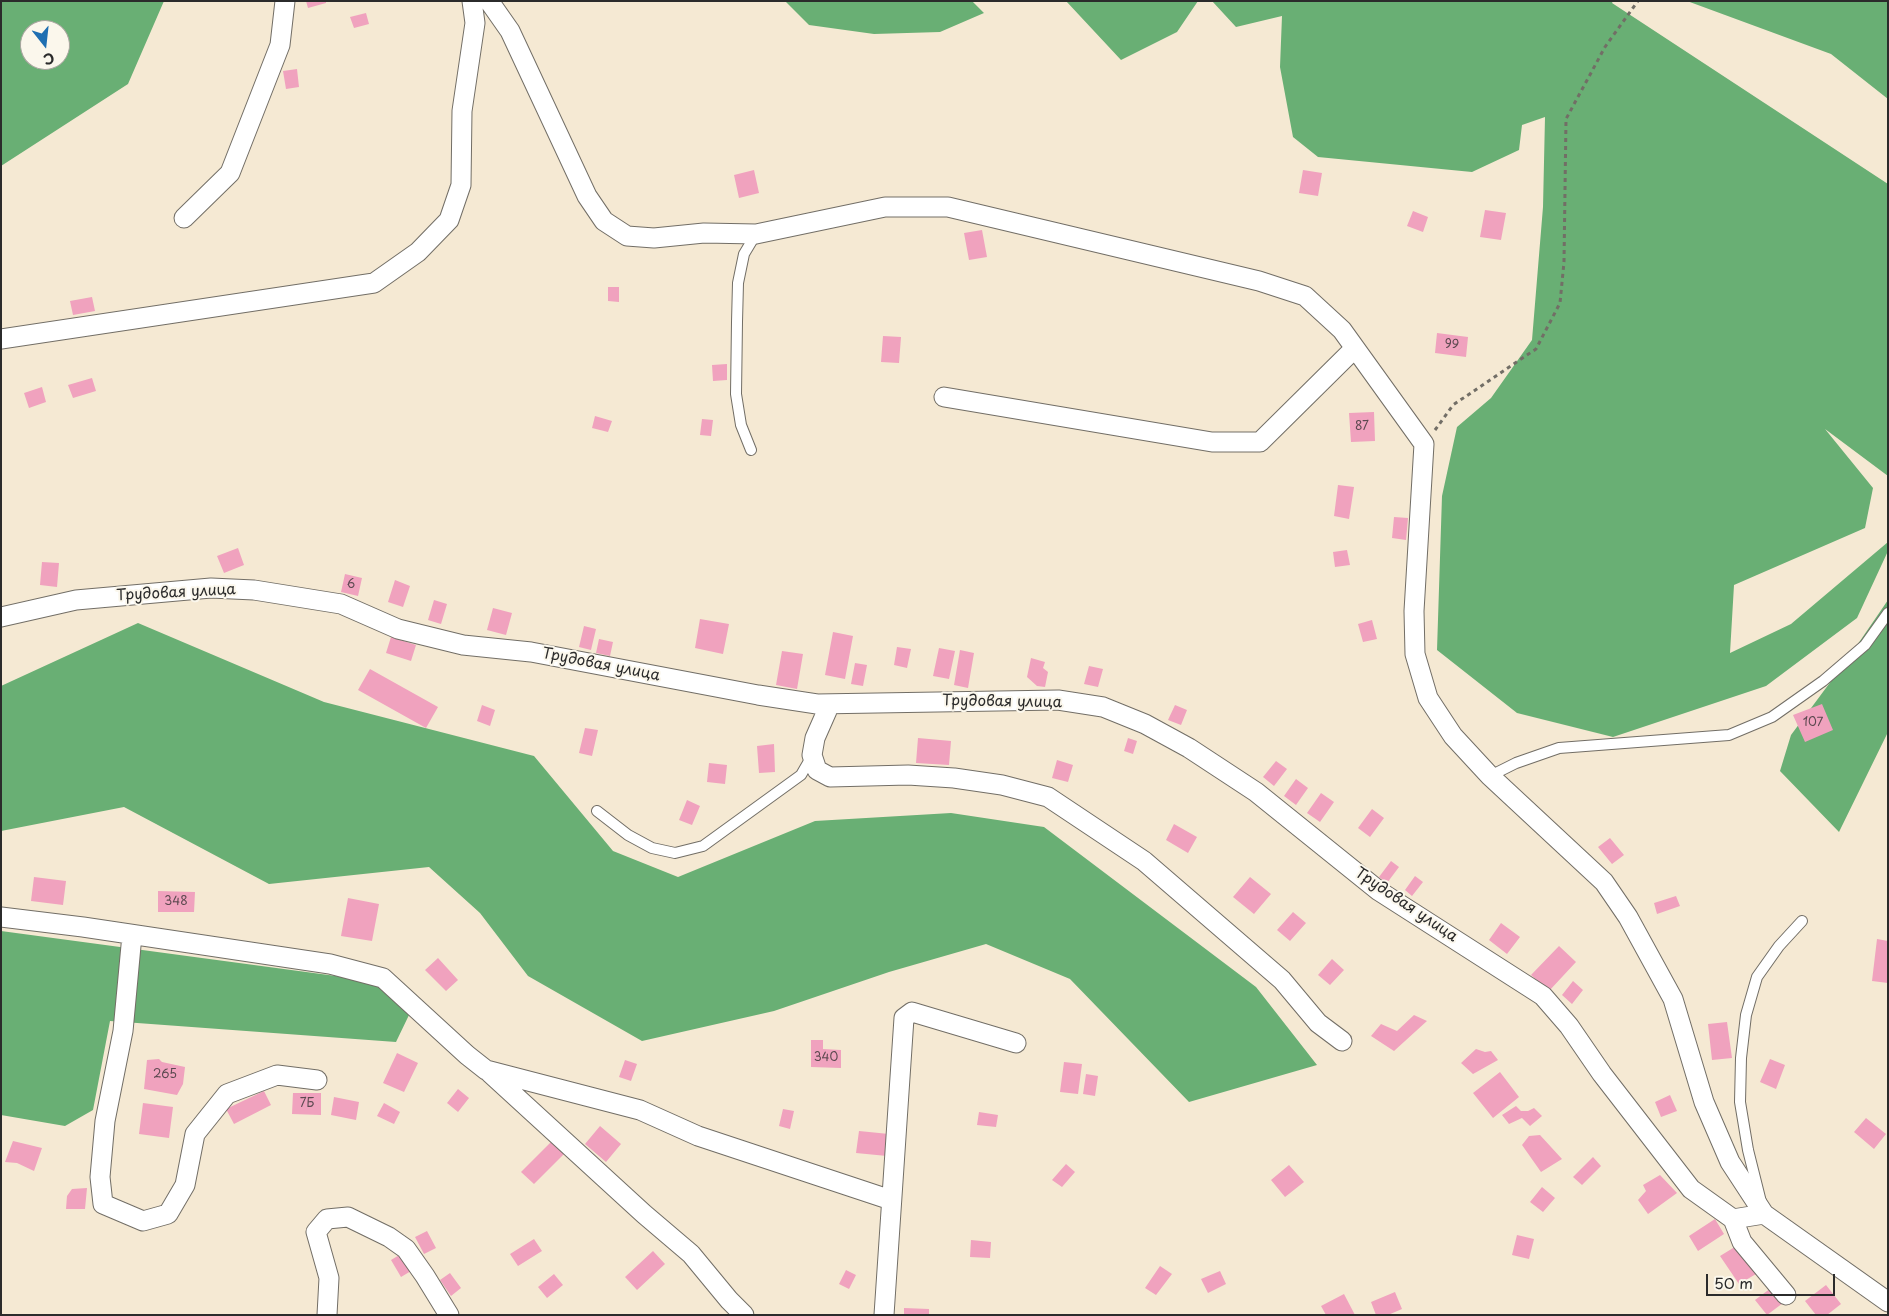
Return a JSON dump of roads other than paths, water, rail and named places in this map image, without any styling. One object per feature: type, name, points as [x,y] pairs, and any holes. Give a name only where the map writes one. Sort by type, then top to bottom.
[{"type":"street","points":[[184,218],[230,173],[280,45],[285,1]]},
{"type":"street","points":[[1,340],[374,283],[418,252],[449,220],[461,185],[462,111],[475,23],[472,1]]},
{"type":"street","points":[[489,1],[510,31],[587,196],[604,221],[627,236],[654,238],[704,233],[756,234],[813,224],[885,207],[948,207],[1259,281],[1305,296],[1342,330],[1424,444],[1414,612],[1415,654],[1428,698],[1453,736],[1490,776],[1604,882],[1628,917],[1673,999],[1704,1102],[1730,1162],[1764,1214],[1888,1302]]},
{"type":"street","points":[[944,396],[1212,442],[1260,442],[1355,348]]},
{"type":"street","name":"Трудовая улица","points":[[1,618],[76,600],[211,588],[254,590],[340,604],[398,630],[463,645],[531,652],[758,695],[817,704],[1058,700],[1102,708],[1145,724],[1189,748],[1256,792],[1379,891],[1543,996],[1569,1026],[1602,1074],[1691,1189],[1733,1219]]},
{"type":"street","points":[[830,704],[815,738],[812,755],[817,770],[830,777],[908,775],[954,778],[1002,785],[1048,797],[1152,867],[1282,980],[1318,1022],[1342,1041]]},
{"type":"street","points":[[1,917],[83,926],[330,964],[383,978],[644,1214],[691,1254],[744,1315]]},
{"type":"street","points":[[132,935],[123,1031],[105,1121],[100,1178],[104,1204],[143,1221],[168,1214],[185,1185],[196,1134],[227,1094],[277,1075],[317,1080]]},
{"type":"street","points":[[884,1315],[904,1018],[912,1012],[1016,1043]]},
{"type":"street","points":[[486,1070],[640,1110],[698,1136],[891,1200]]},
{"type":"street","points":[[1764,1214],[1733,1219],[1742,1242],[1786,1295]]},
{"type":"street","points":[[327,1315],[329,1278],[316,1232],[327,1219],[348,1217],[389,1237],[406,1250],[425,1276],[449,1315]]},
{"type":"lane","points":[[751,450],[741,425],[736,394],[736,360],[738,283],[744,254],[756,234]]},
{"type":"lane","points":[[1490,776],[1516,763],[1559,748],[1729,735],[1738,732],[1772,717],[1823,681],[1865,645],[1888,613]]},
{"type":"lane","points":[[597,811],[628,835],[652,848],[675,853],[703,846],[802,775],[812,755]]},
{"type":"lane","points":[[1764,1214],[1748,1150],[1740,1102],[1741,1058],[1746,1014],[1757,977],[1779,946],[1802,921]]}]
